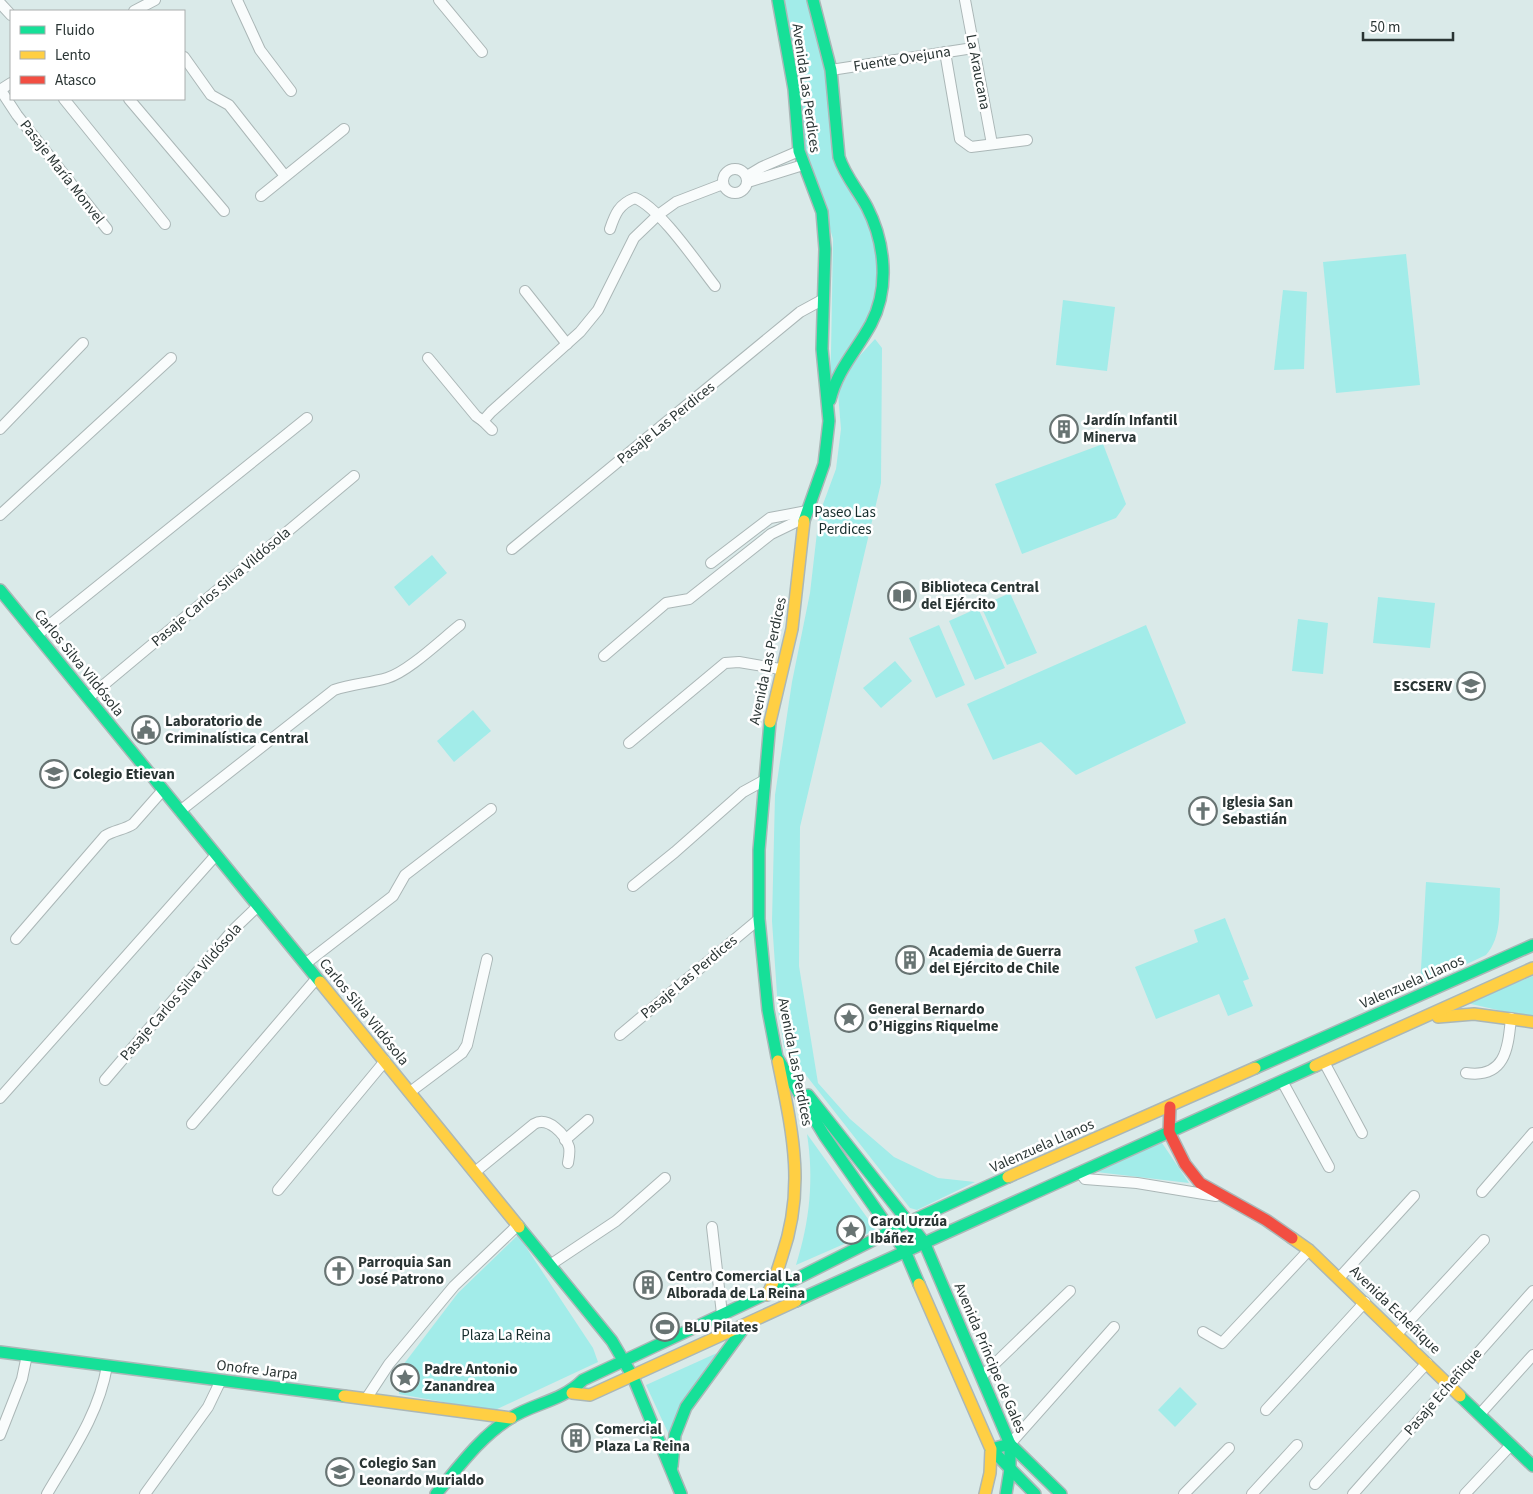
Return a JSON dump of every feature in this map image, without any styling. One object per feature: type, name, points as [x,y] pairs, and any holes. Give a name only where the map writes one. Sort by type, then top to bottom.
[{"type":"main road","name":"Avenida Las Perdices","points":[[747,1323],[768,1293],[793,1229],[798,1181],[793,1128],[768,1010],[759,919],[759,850],[762,781],[770,718],[780,669],[792,629],[806,514],[824,464],[828,421],[822,349],[825,249],[822,212],[817,194],[798,151],[794,89],[778,0]]},
{"type":"main road","points":[[813,0],[831,70],[836,142],[840,160],[850,181],[868,208],[878,238],[883,268],[881,299],[873,322],[846,361],[832,386],[828,421]]},
{"type":"main road","points":[[822,349],[838,364],[846,361]]},
{"type":"main road","name":"Carlos Silva Vildósola","points":[[0,590],[612,1341],[625,1360],[633,1377],[681,1494]]},
{"type":"main road","name":"Valenzuela Llanos","points":[[436,1494],[483,1438],[511,1418],[572,1393],[583,1380],[768,1293],[909,1222],[1533,946]]},
{"type":"main road","name":"Valenzuela Llanos","points":[[572,1393],[590,1395],[633,1377],[924,1242],[1533,968]]},
{"type":"main road","points":[[1399,1028],[1453,1014],[1482,1014],[1533,1022]]},
{"type":"main road","points":[[777,1057],[824,1135],[905,1251],[991,1449],[1035,1494]]},
{"type":"main road","name":"Avenida Príncipe de Gales","points":[[777,1057],[924,1242],[1010,1444],[1061,1494]]},
{"type":"main road","points":[[1169,1132],[1170,1107]]},
{"type":"main road","name":"Avenida Echeñique","points":[[1169,1132],[1190,1171],[1200,1183],[1220,1196],[1266,1220],[1309,1250],[1533,1466]]},
{"type":"main road","name":"Carlos Silva Vildósola","points":[[672,1472],[675,1435],[686,1407],[747,1323]]},
{"type":"main road","name":"Onofre Jarpa","points":[[0,1352],[511,1418]]},
{"type":"main road","points":[[991,1449],[1010,1444],[1010,1469],[1006,1494]]},
{"type":"main road","points":[[985,1494],[990,1473],[991,1449]]},
{"type":"street","points":[[237,0],[260,50],[291,91]]},
{"type":"street","points":[[439,0],[482,52]]},
{"type":"street","name":"La Araucana","points":[[965,0],[992,144]]},
{"type":"street","points":[[0,3],[10,14]]},
{"type":"street","points":[[137,10],[151,5]]},
{"type":"street","name":"Fuente Ovejuna","points":[[831,70],[973,48]]},
{"type":"street","name":"La Araucana","points":[[945,52],[960,139],[971,146],[1027,140]]},
{"type":"street","points":[[185,57],[211,96],[229,105],[285,176]]},
{"type":"street","name":"Pasaje María Monvel","points":[[0,90],[17,115],[107,229]]},
{"type":"street","points":[[65,100],[165,224]]},
{"type":"street","points":[[130,100],[224,211]]},
{"type":"street","points":[[260,196],[344,129]]},
{"type":"street","points":[[747,179],[737,168],[731,169],[722,178],[726,189],[736,193],[746,187],[747,179],[762,166],[798,151]]},
{"type":"street","points":[[747,179],[803,165]]},
{"type":"street","points":[[483,421],[567,344],[598,310],[634,238],[658,215],[676,202],[723,184]]},
{"type":"street","points":[[610,229],[615,212],[625,202],[635,198],[644,202],[658,215],[715,286]]},
{"type":"street","points":[[525,291],[567,344]]},
{"type":"street","name":"Pasaje Las Perdices","points":[[512,549],[800,312],[822,300]]},
{"type":"street","points":[[0,429],[83,344]]},
{"type":"street","points":[[0,515],[171,358]]},
{"type":"street","points":[[428,358],[476,416],[492,430]]},
{"type":"street","points":[[36,635],[306,418]]},
{"type":"street","name":"Pasaje Carlos Silva Vildósola","points":[[88,698],[354,476]]},
{"type":"street","points":[[711,563],[770,518],[806,514]]},
{"type":"street","points":[[604,656],[666,603],[689,599],[771,534],[806,514]]},
{"type":"street","points":[[180,811],[334,690],[354,683],[388,678],[404,669],[460,625]]},
{"type":"street","points":[[629,743],[725,663],[739,662],[780,669]]},
{"type":"street","points":[[633,886],[743,792],[762,781]]},
{"type":"street","points":[[16,939],[105,836],[114,830],[126,828],[133,824],[163,790]]},
{"type":"street","points":[[305,964],[393,896],[405,875],[491,809]]},
{"type":"street","points":[[0,1098],[216,855]]},
{"type":"street","name":"Pasaje Carlos Silva Vildósola","points":[[105,1080],[233,930],[258,906]]},
{"type":"street","name":"Pasaje Las Perdices","points":[[620,1035],[759,919]]},
{"type":"street","points":[[410,1092],[462,1053],[467,1045],[488,959]]},
{"type":"street","points":[[192,1124],[317,978]]},
{"type":"street","points":[[1466,1073],[1484,1072],[1501,1062],[1508,1049],[1511,1018]]},
{"type":"street","points":[[278,1190],[385,1061]]},
{"type":"street","points":[[1324,1062],[1362,1133]]},
{"type":"street","points":[[1282,1081],[1329,1167]]},
{"type":"street","points":[[565,1140],[588,1120]]},
{"type":"street","points":[[475,1172],[538,1121],[549,1123],[565,1140],[570,1149],[568,1163]]},
{"type":"street","points":[[1482,1192],[1533,1133]]},
{"type":"street","name":"Avenida Echeñique","points":[[1080,1172],[1085,1179],[1137,1183],[1220,1196]]},
{"type":"street","points":[[550,1265],[616,1221],[665,1178]]},
{"type":"street","points":[[1340,1278],[1414,1196]]},
{"type":"street","points":[[366,1399],[389,1364],[454,1286],[518,1225]]},
{"type":"street","points":[[712,1227],[722,1314]]},
{"type":"street","points":[[1398,1334],[1484,1240]]},
{"type":"street","points":[[1203,1332],[1222,1343],[1309,1250]]},
{"type":"street","points":[[982,1376],[1070,1291]]},
{"type":"street","name":"Pasaje Echeñique","points":[[1353,1494],[1533,1291]]},
{"type":"street","points":[[1266,1410],[1365,1302]]},
{"type":"street","points":[[1010,1444],[1114,1327]]},
{"type":"street","points":[[0,1435],[22,1379],[27,1355]]},
{"type":"street","points":[[1480,1414],[1533,1355]]},
{"type":"street","name":"Pasaje Echeñique","points":[[1315,1484],[1427,1363]]},
{"type":"street","points":[[47,1494],[96,1409],[103,1390],[107,1366]]},
{"type":"street","points":[[145,1494],[208,1407],[221,1380]]},
{"type":"street","points":[[1252,1494],[1297,1445]]},
{"type":"street","points":[[1466,1494],[1511,1445]]},
{"type":"street","points":[[1184,1494],[1229,1448]]},
{"type":"green space","points":[[784,0],[810,0],[832,83],[834,142],[877,235],[877,302],[828,407],[833,239],[820,193],[807,165]]},
{"type":"green space","points":[[1406,254],[1420,385],[1336,393],[1323,262]]},
{"type":"green space","points":[[1283,290],[1307,292],[1304,369],[1274,370]]},
{"type":"green space","points":[[1063,300],[1115,307],[1107,371],[1056,365]]},
{"type":"green space","name":"Paseo Las Perdices","points":[[875,339],[882,348],[881,483],[800,827],[799,966],[818,1083],[850,1119],[894,1157],[938,1178],[975,1182],[917,1210],[910,1208],[784,1047],[778,1009],[772,921],[775,795],[792,682],[810,593],[819,515],[836,469],[841,429],[838,393],[854,362]]},
{"type":"green space","points":[[1103,444],[1126,504],[1116,518],[1022,554],[995,484]]},
{"type":"green space","points":[[432,555],[447,573],[409,606],[394,587]]},
{"type":"green space","points":[[1010,593],[1037,653],[1007,665],[981,606]]},
{"type":"green space","points":[[1378,597],[1435,603],[1430,648],[1373,643]]},
{"type":"green space","points":[[978,608],[1005,668],[975,680],[949,621]]},
{"type":"green space","points":[[1298,619],[1328,623],[1323,674],[1292,671]]},
{"type":"green space","points":[[939,625],[965,685],[936,698],[909,638]]},
{"type":"green space","points":[[1146,625],[1186,723],[1076,775],[1041,742],[993,760],[967,704]]},
{"type":"green space","points":[[895,661],[912,681],[881,708],[863,688]]},
{"type":"green space","points":[[473,710],[491,731],[454,762],[437,741]]},
{"type":"green space","points":[[1426,882],[1500,888],[1499,915],[1495,940],[1486,955],[1420,986]]},
{"type":"green space","points":[[1225,918],[1249,979],[1243,981],[1253,1006],[1228,1016],[1219,994],[1156,1019],[1135,967],[1198,942],[1194,930]]},
{"type":"green space","points":[[1533,976],[1533,1018],[1467,1003]]},
{"type":"green space","points":[[807,1134],[876,1230],[796,1265],[805,1232],[809,1200],[810,1167]]},
{"type":"green space","points":[[1158,1137],[1189,1183],[1088,1171]]},
{"type":"green space","name":"Plaza La Reina","points":[[518,1235],[593,1348],[598,1362],[493,1411],[399,1394],[400,1369],[458,1293]]},
{"type":"green space","points":[[717,1353],[670,1437],[646,1385]]},
{"type":"green space","points":[[1180,1387],[1197,1404],[1175,1427],[1158,1410]]},
{"type":"traffic: fast","points":[[778,0],[794,89],[799,151],[822,212],[825,249],[822,349],[829,421],[824,464],[804,521]]},
{"type":"traffic: fast","points":[[813,0],[831,70],[839,157],[873,221],[878,235],[883,265],[883,280],[877,310],[866,333],[837,379],[830,400]]},
{"type":"traffic: fast","points":[[0,590],[320,982]]},
{"type":"traffic: fast","points":[[770,722],[759,850],[759,919],[768,1010],[777,1057],[824,1135],[905,1251],[919,1284]]},
{"type":"traffic: fast","points":[[1255,1068],[1533,945]]},
{"type":"traffic: fast","points":[[796,1301],[1315,1066]]},
{"type":"traffic: fast","points":[[808,1095],[924,1242],[1010,1444],[1010,1469],[1006,1494]]},
{"type":"traffic: fast","points":[[436,1494],[488,1435],[518,1414],[556,1398],[583,1380],[768,1293],[909,1222],[1008,1177]]},
{"type":"traffic: fast","points":[[519,1227],[612,1341],[633,1377],[681,1494]]},
{"type":"traffic: fast","points":[[672,1466],[675,1435],[686,1407],[746,1325]]},
{"type":"traffic: fast","points":[[0,1352],[344,1396]]},
{"type":"traffic: fast","points":[[1460,1396],[1533,1466]]},
{"type":"traffic: fast","points":[[991,1449],[1010,1444],[1061,1494]]},
{"type":"traffic: fast","points":[[991,1449],[1035,1494]]},
{"type":"traffic: slow","points":[[770,722],[792,629],[804,521]]},
{"type":"traffic: slow","points":[[1315,1066],[1533,968]]},
{"type":"traffic: slow","points":[[320,982],[519,1227]]},
{"type":"traffic: slow","points":[[1438,1017],[1474,1014],[1533,1022]]},
{"type":"traffic: slow","points":[[767,1295],[776,1276],[789,1231],[795,1182],[792,1135],[778,1061]]},
{"type":"traffic: slow","points":[[1008,1177],[1255,1068]]},
{"type":"traffic: slow","points":[[1292,1238],[1309,1250],[1460,1396]]},
{"type":"traffic: slow","points":[[919,1284],[991,1449],[990,1473],[985,1494]]},
{"type":"traffic: slow","points":[[572,1393],[590,1395],[796,1301]]},
{"type":"traffic: slow","points":[[344,1396],[511,1418]]},
{"type":"traffic: jam","points":[[1170,1107],[1169,1132],[1185,1164],[1200,1183],[1266,1220],[1292,1238]]},
{"type":"place","name":"Jardín Infantil Minerva","points":[[1064,429]]},
{"type":"place","name":"Biblioteca Central del Ejército","points":[[902,596]]},
{"type":"place","name":"ESCSERV","points":[[1471,686]]},
{"type":"place","name":"Laboratorio de Criminalística Central","points":[[146,730]]},
{"type":"place","name":"Colegio Etievan","points":[[54,774]]},
{"type":"place","name":"Iglesia San Sebastián","points":[[1203,811]]},
{"type":"place","name":"Academia de Guerra del Ejército de Chile","points":[[910,960]]},
{"type":"place","name":"General Bernardo O’Higgins Riquelme","points":[[849,1018]]},
{"type":"place","name":"Carol Urzúa Ibáñez","points":[[851,1230]]},
{"type":"place","name":"Parroquia San José Patrono","points":[[339,1271]]},
{"type":"place","name":"Centro Comercial La Alborada de La Reina","points":[[648,1285]]},
{"type":"place","name":"BLU Pilates","points":[[665,1327]]},
{"type":"place","name":"Padre Antonio Zanandrea","points":[[405,1378]]},
{"type":"place","name":"Comercial Plaza La Reina","points":[[576,1438]]},
{"type":"place","name":"Colegio San Leonardo Murialdo","points":[[340,1472]]}]
